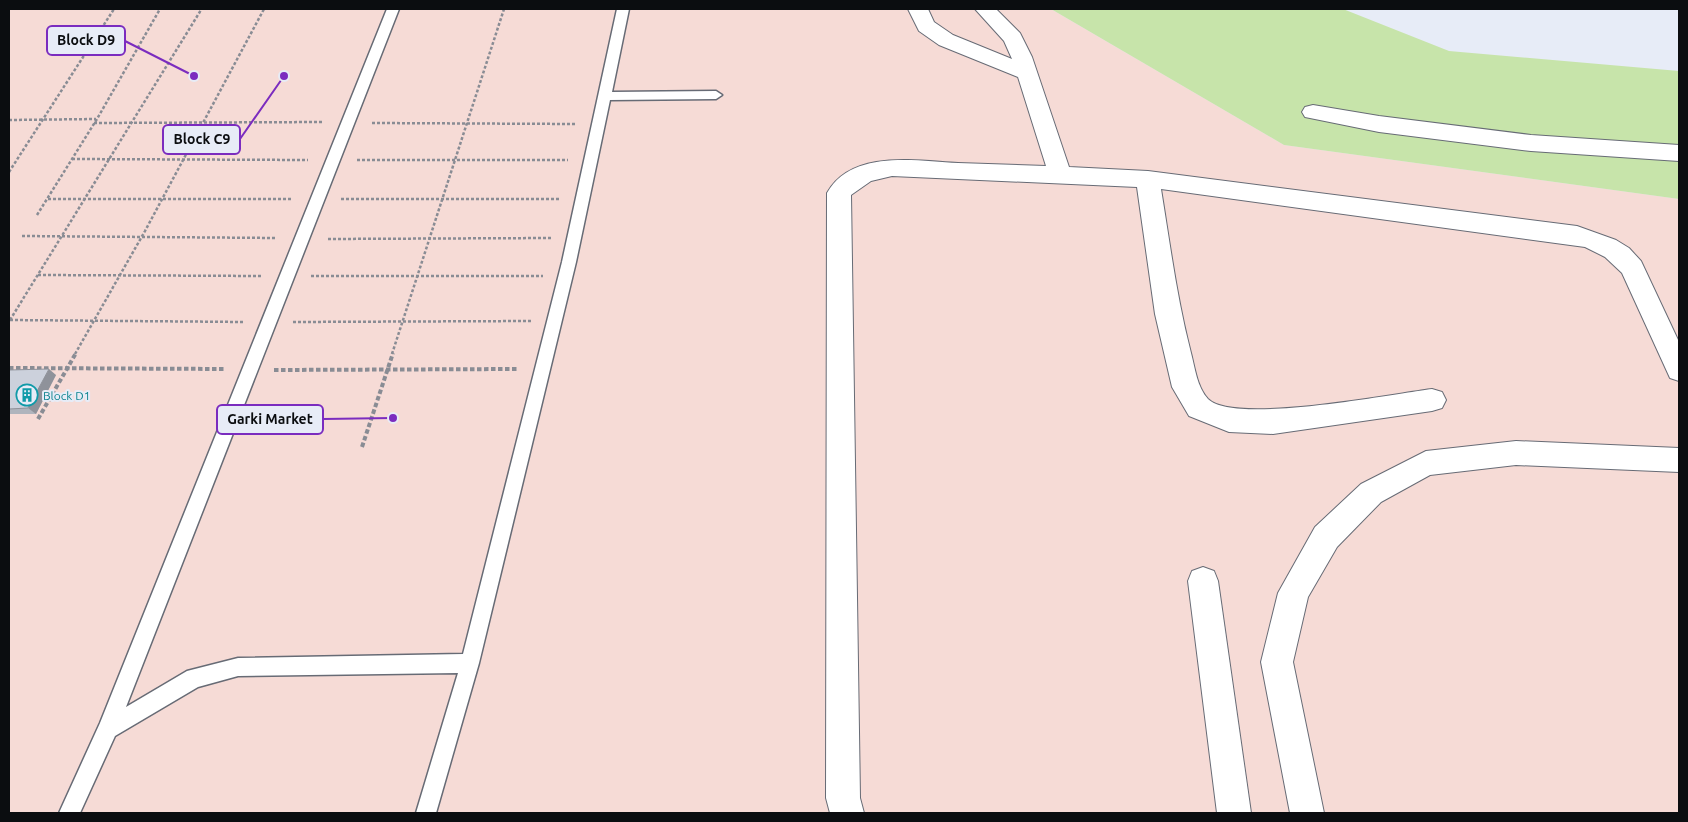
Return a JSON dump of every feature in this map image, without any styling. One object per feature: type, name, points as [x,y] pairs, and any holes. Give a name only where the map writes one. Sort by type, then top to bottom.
[{"type":"street","points":[[918,9],[926,26],[946,40],[1027,73]]},
{"type":"street","points":[[984,9],[1013,38],[1027,73],[1060,175]]},
{"type":"street","points":[[1313,112],[1379,124],[1531,144],[1679,153]]},
{"type":"street","points":[[848,813],[843,798],[839,193],[852,180],[871,170],[892,168],[1148,179],[1577,235],[1605,243],[1624,257],[1632,268],[1679,370]]},
{"type":"street","points":[[1148,179],[1168,314],[1186,387],[1199,408],[1229,420],[1273,422],[1432,400]]},
{"type":"street","points":[[1307,813],[1277,662],[1293,593],[1326,537],[1358,506],[1371,494],[1426,463],[1516,453],[1677,463]]},
{"type":"street","points":[[1203,581],[1234,813]]},
{"type":"lane","points":[[70,813],[108,729],[393,9]]},
{"type":"lane","points":[[426,813],[470,664],[569,262],[624,9]]},
{"type":"lane","points":[[605,96],[716,95]]},
{"type":"lane","points":[[108,729],[194,678],[238,666],[470,664]]},
{"type":"path","points":[[9,172],[114,9]]},
{"type":"path","points":[[37,215],[97,118],[160,9]]},
{"type":"path","points":[[38,419],[145,231],[264,9]]},
{"type":"path","points":[[362,447],[448,183],[464,124],[504,9]]},
{"type":"path","points":[[9,322],[201,10]]},
{"type":"path","points":[[9,120],[97,118]]},
{"type":"path","points":[[94,123],[132,123]]},
{"type":"path","points":[[72,158],[110,159]]},
{"type":"path","points":[[48,199],[86,198]]},
{"type":"path","points":[[22,236],[61,237]]},
{"type":"shaded area","points":[[9,9],[1051,9],[1284,145],[1679,199],[1679,813],[9,813]]},
{"type":"green space","points":[[1051,9],[1343,9],[1449,51],[1679,71],[1679,199],[1284,145]]},
{"type":"building","name":"Block D1","points":[[49,369],[28,408],[9,409],[9,370]]},
{"type":"place","name":"Block D9","points":[[194,76]]},
{"type":"place","name":"Block C9","points":[[284,76]]},
{"type":"place","name":"Block D1","points":[[27,395]]},
{"type":"place","name":"Garki Market","points":[[393,418]]}]
